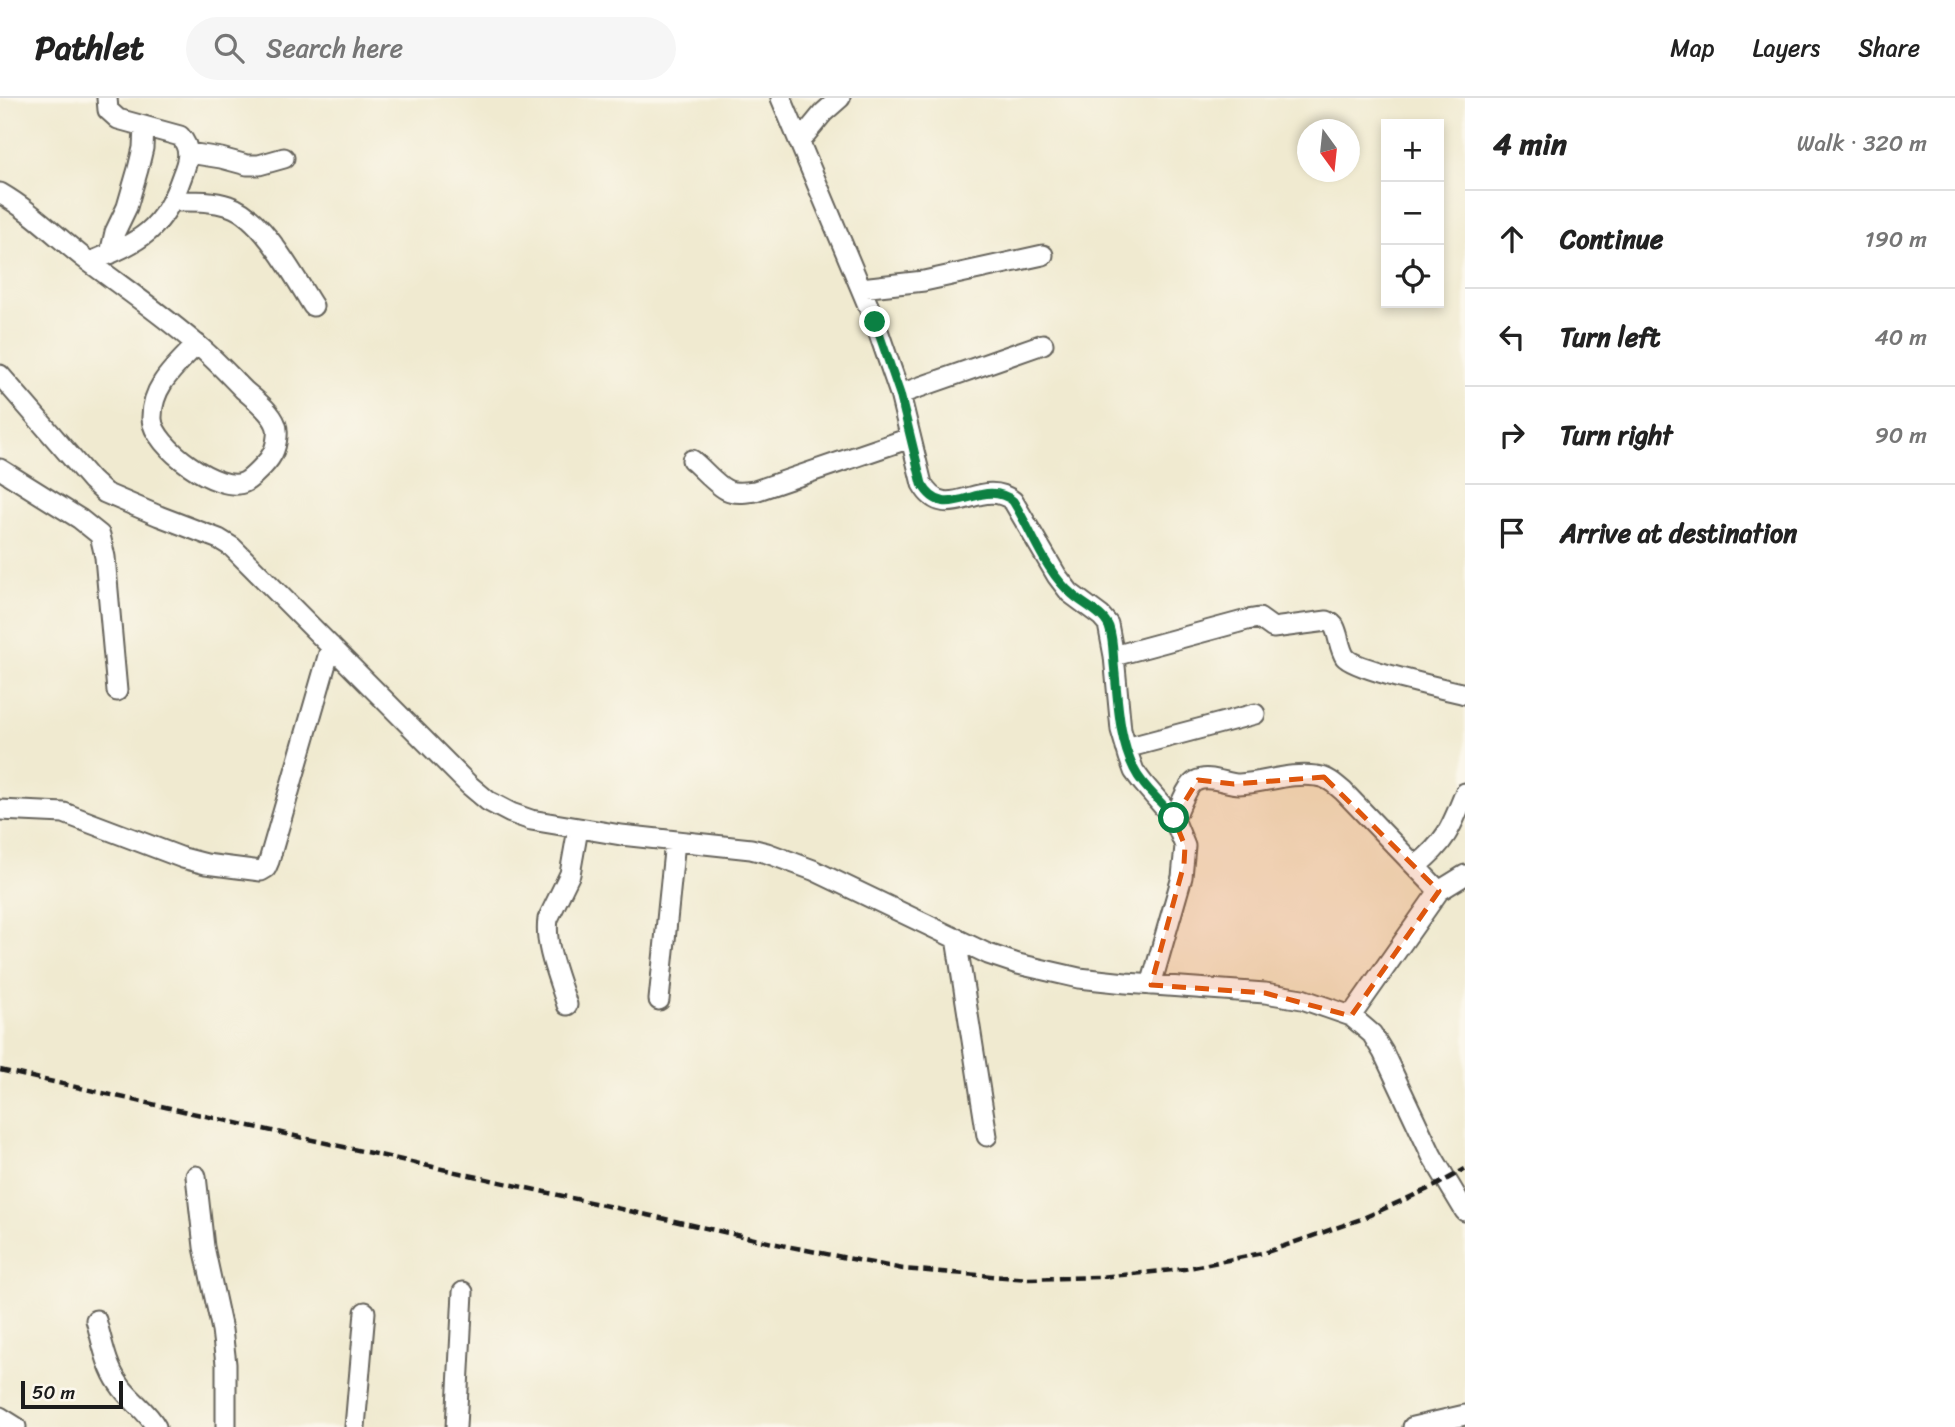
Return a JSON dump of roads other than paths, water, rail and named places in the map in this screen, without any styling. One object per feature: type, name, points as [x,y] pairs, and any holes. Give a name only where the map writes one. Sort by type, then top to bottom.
[{"type":"street","points":[[90,262],[134,244],[156,225],[174,201],[189,153],[180,136],[118,120],[108,110],[107,98]]},
{"type":"street","points":[[781,98],[861,288],[900,394],[922,484],[928,494],[933,499],[950,502],[999,492],[1013,501],[1070,593],[1108,624],[1121,730],[1126,748],[1134,771],[1174,818],[1185,846],[1184,864],[1151,985]]},
{"type":"street","points":[[800,141],[823,113],[840,98]]},
{"type":"street","points":[[110,254],[115,232],[127,207],[138,169],[144,126]]},
{"type":"street","points":[[189,153],[247,165],[284,158]]},
{"type":"street","points":[[0,193],[20,205],[197,344],[267,412],[276,426],[272,456],[246,482],[235,485],[220,483],[181,460],[159,436],[152,421],[155,395],[167,376],[197,344]]},
{"type":"street","points":[[174,201],[210,201],[232,206],[250,218],[274,245],[313,306]]},
{"type":"street","points":[[861,288],[924,281],[1043,255]]},
{"type":"street","points":[[900,394],[1043,344]]},
{"type":"street","points":[[0,375],[104,493],[219,539],[232,547],[488,801],[531,820],[751,849],[786,859],[988,954],[1041,970],[1079,978],[1265,993],[1302,999],[1351,1016],[1371,1034],[1383,1052],[1432,1156],[1465,1211]]},
{"type":"street","points":[[692,460],[725,490],[746,492],[910,438]]},
{"type":"street","points":[[0,470],[80,519],[100,535],[105,556],[117,691]]},
{"type":"street","points":[[1114,656],[1259,618],[1273,628],[1326,621],[1331,622],[1337,631],[1342,651],[1352,662],[1390,675],[1465,694]]},
{"type":"street","points":[[0,810],[64,813],[183,858],[206,864],[261,871],[269,861],[331,646]]},
{"type":"street","points":[[1126,748],[1255,715]]},
{"type":"street","points":[[1174,818],[1192,784],[1198,780],[1234,784],[1316,776],[1335,783],[1439,891]]},
{"type":"street","points":[[1416,866],[1448,833],[1465,793]]},
{"type":"street","points":[[567,1005],[549,944],[547,925],[570,874],[578,828]]},
{"type":"street","points":[[659,1000],[675,841]]},
{"type":"street","points":[[1351,1016],[1439,891],[1465,875]]},
{"type":"street","points":[[956,938],[987,1136]]},
{"type":"street","points":[[196,1176],[204,1247],[222,1330],[226,1364],[226,1427]]},
{"type":"street","points":[[456,1427],[463,1292]]},
{"type":"street","points":[[355,1427],[365,1312]]},
{"type":"street","points":[[96,1320],[111,1369],[119,1384],[148,1414],[156,1427]]},
{"type":"street","points":[[1413,1427],[1465,1415]]},
{"type":"street","points":[[0,1417],[16,1427]]},
{"type":"railway","points":[[0,1070],[786,1246],[903,1269],[1029,1279],[1101,1277],[1184,1269],[1267,1252],[1361,1219],[1435,1186],[1465,1169]]}]
